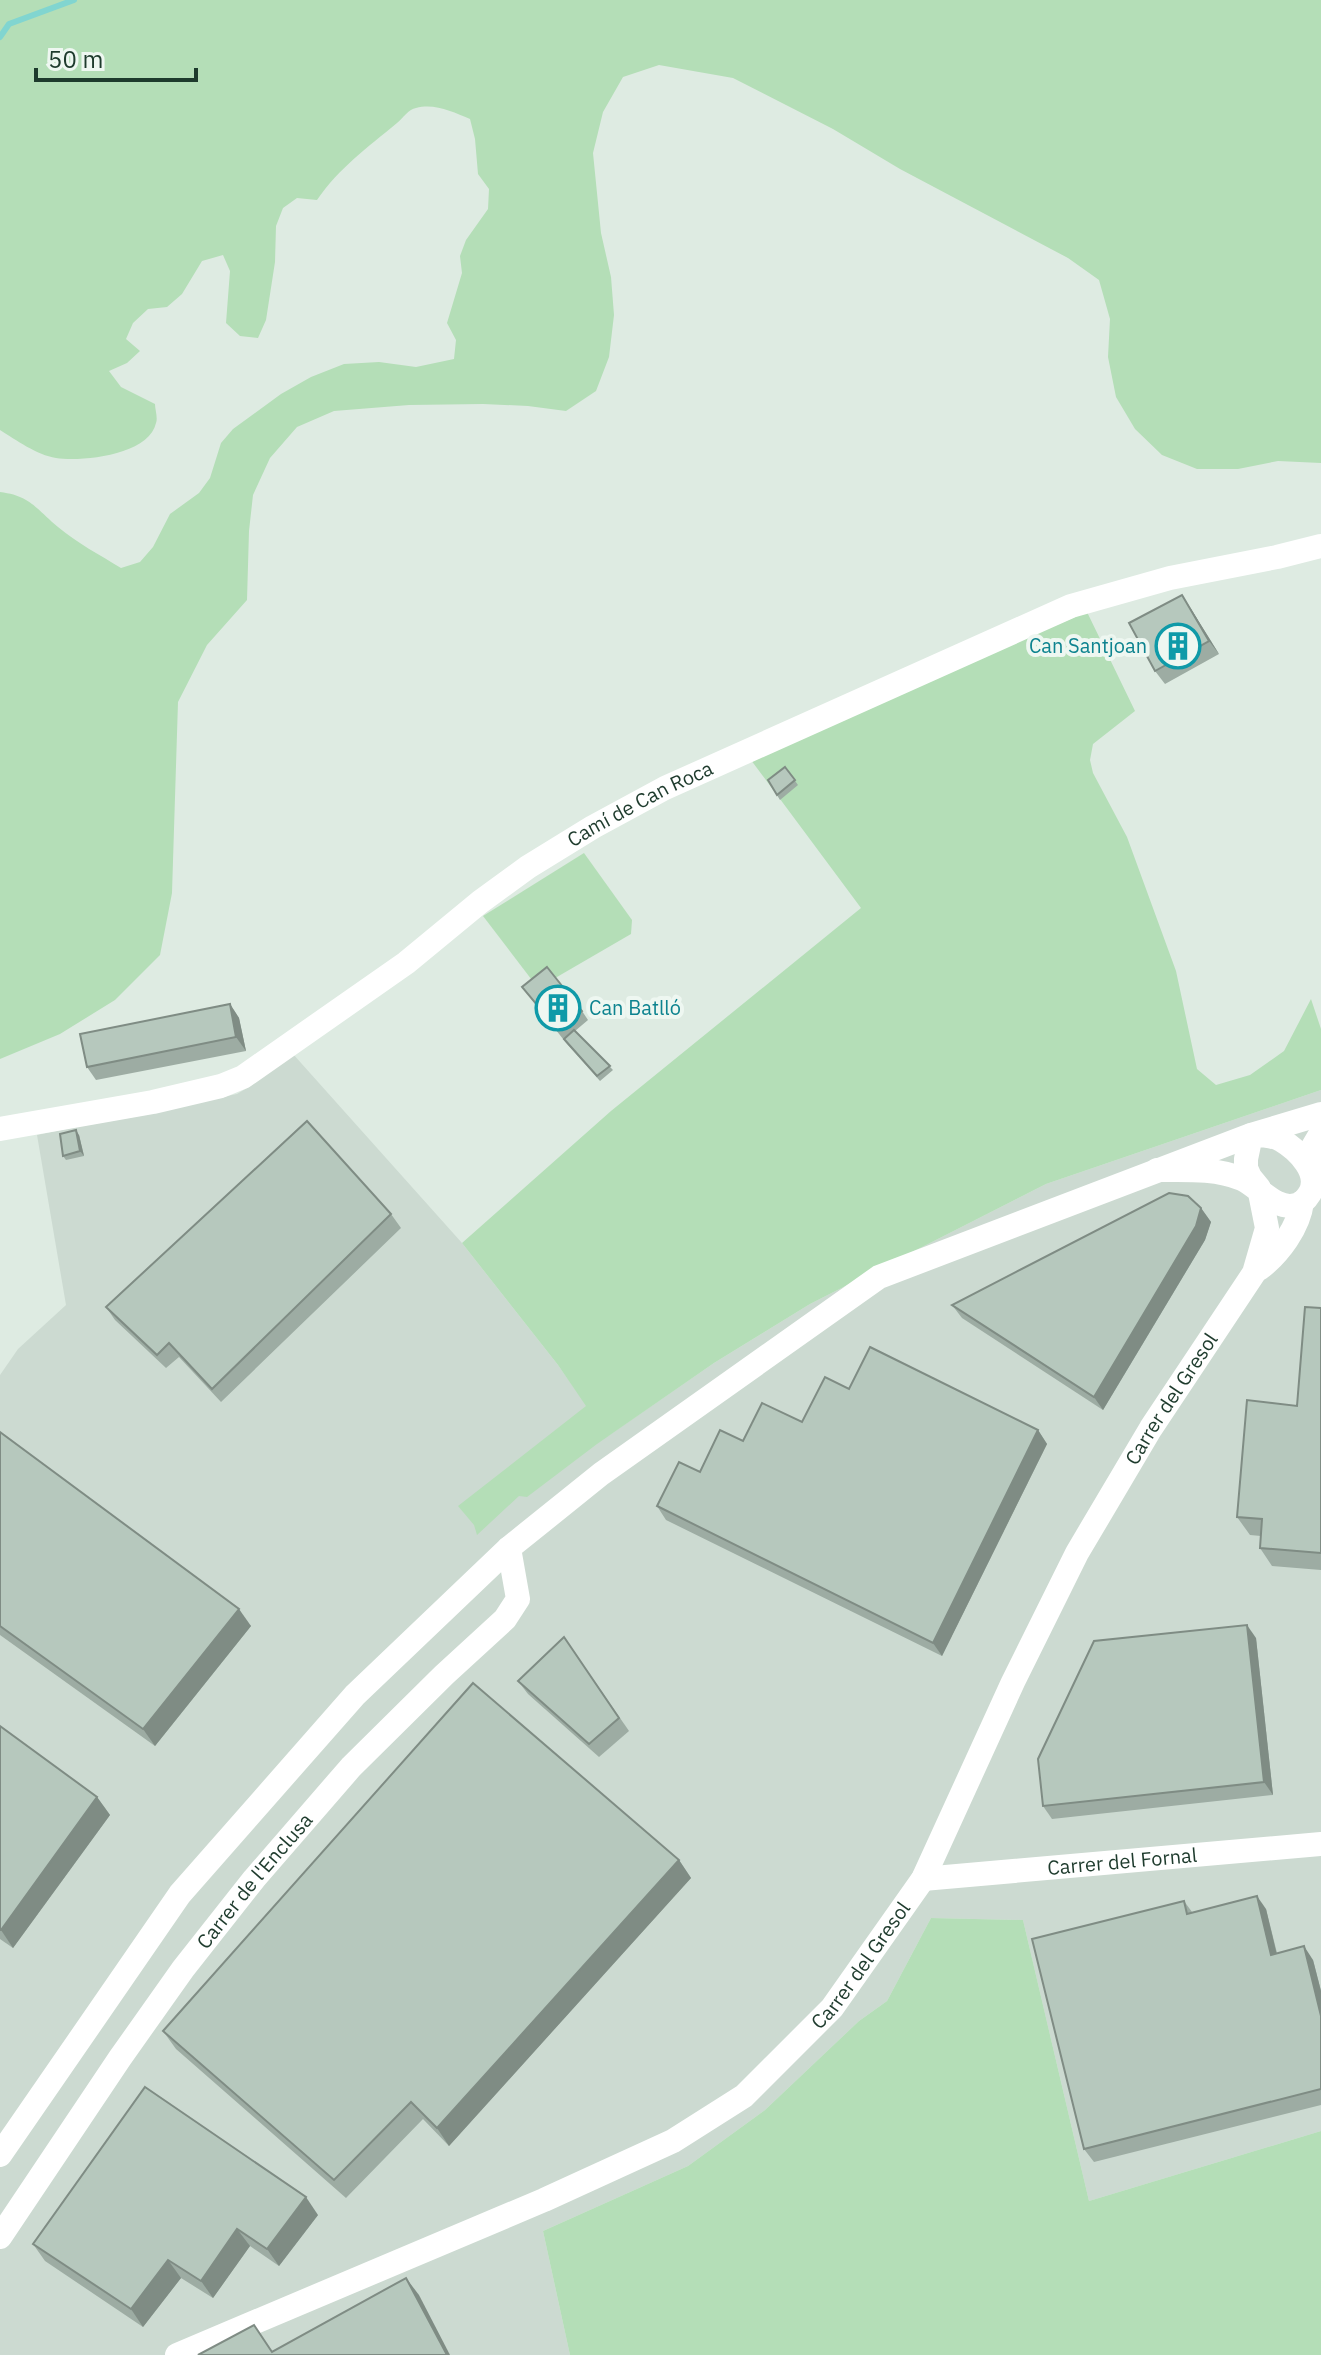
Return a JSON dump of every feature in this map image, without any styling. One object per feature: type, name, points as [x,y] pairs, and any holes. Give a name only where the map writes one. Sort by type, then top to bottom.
[{"type":"street","name":"Camí de Can Roca","points":[[0,1129],[153,1102],[221,1086],[243,1077],[406,963],[528,867],[665,788],[1071,606],[1170,578],[1321,546]]},
{"type":"street","points":[[0,2155],[180,1894],[355,1695],[509,1548],[601,1474],[879,1277],[1251,1135],[1321,1114]]},
{"type":"street","points":[[1251,1135],[1246,1159],[1250,1177],[1274,1201],[1296,1205],[1312,1190],[1316,1168],[1311,1150],[1321,1133]]},
{"type":"street","points":[[1251,1135],[1270,1136],[1282,1141],[1316,1168]]},
{"type":"street","points":[[1157,1170],[1228,1174],[1259,1188]]},
{"type":"street","points":[[1254,1273],[1267,1228],[1259,1188]]},
{"type":"street","points":[[1254,1273],[1270,1261],[1281,1246],[1300,1215],[1302,1202]]},
{"type":"street","name":"Carrer del Gresol","points":[[177,2355],[544,2200],[673,2141],[744,2096],[832,2008],[923,1879],[1013,1682],[1077,1553],[1151,1428],[1254,1273]]},
{"type":"street","name":"Carrer de l'Enclusa","points":[[0,2237],[183,1969],[254,1879],[351,1767],[505,1619],[518,1599],[509,1548]]},
{"type":"street","name":"Carrer del Fornal","points":[[923,1879],[1319,1848]]},
{"type":"shaded area","points":[[293,1054],[462,1243],[558,1365],[608,1436],[714,1363],[810,1304],[1046,1184],[1321,1090],[1321,2131],[1089,2201],[1023,1920],[931,1918],[887,2001],[859,2021],[765,2110],[688,2166],[543,2231],[570,2355],[0,2355],[0,1375],[18,1349],[66,1305],[37,1135],[237,1094]]},
{"type":"green space","points":[[0,0],[1321,0],[1321,463],[1278,461],[1238,469],[1197,469],[1162,455],[1135,429],[1116,397],[1108,357],[1110,319],[1099,280],[1068,258],[900,169],[833,129],[733,78],[659,65],[623,77],[603,112],[593,153],[614,315],[609,357],[596,391],[566,411],[483,404],[409,405],[334,411],[297,427],[270,458],[253,495],[247,600],[207,645],[178,702],[172,893],[160,955],[115,1000],[60,1034],[0,1059],[0,492],[26,500],[73,538],[121,568],[140,562],[153,547],[170,514],[199,493],[210,478],[221,443],[233,429],[281,394],[311,377],[344,364],[379,362],[416,367],[454,359],[456,340],[447,323],[462,273],[460,256],[466,240],[488,209],[489,189],[478,174],[470,119],[437,107],[411,110],[344,168],[317,200],[297,198],[283,208],[276,226],[275,262],[266,320],[258,338],[240,336],[226,323],[230,271],[223,255],[202,261],[182,294],[167,307],[148,309],[133,323],[126,339],[140,351],[127,363],[109,371],[121,387],[155,404],[157,421],[151,434],[128,449],[97,457],[67,459],[41,454],[0,430]]},
{"type":"green space","points":[[1087,612],[1135,711],[1093,744],[1090,760],[1093,773],[1127,837],[1176,971],[1197,1069],[1216,1085],[1250,1075],[1284,1051],[1311,999],[1321,1029],[1321,1090],[1046,1184],[810,1304],[714,1363],[527,1497],[519,1496],[477,1535],[474,1525],[458,1506],[586,1406],[558,1365],[462,1243],[611,1111],[861,908],[748,756]]},
{"type":"green space","points":[[584,853],[632,920],[631,934],[538,988],[483,916]]},
{"type":"green space","points":[[931,1918],[1023,1920],[1089,2201],[1321,2131],[1321,2355],[570,2355],[543,2231],[688,2166],[765,2110],[859,2021],[887,2001]]},
{"type":"building","name":"Can Santjoan","points":[[1182,595],[1209,641],[1155,671],[1129,623]]},
{"type":"building","points":[[785,767],[795,780],[777,795],[768,780]]},
{"type":"building","name":"Can Batlló","points":[[547,967],[582,1011],[558,1030],[522,987]]},
{"type":"building","points":[[230,1004],[236,1037],[87,1067],[80,1034]]},
{"type":"building","points":[[574,1030],[610,1066],[597,1076],[564,1039]]},
{"type":"building","points":[[307,1121],[391,1214],[212,1389],[169,1343],[157,1355],[106,1307]]},
{"type":"building","points":[[76,1130],[80,1151],[63,1156],[60,1134]]},
{"type":"building","points":[[1169,1193],[1188,1196],[1201,1208],[1196,1226],[1094,1397],[952,1305]]},
{"type":"building","points":[[1305,1307],[1321,1308],[1321,1553],[1260,1548],[1262,1519],[1237,1517],[1247,1400],[1297,1406]]},
{"type":"building","points":[[870,1347],[1038,1430],[933,1643],[657,1506],[679,1462],[700,1472],[720,1430],[743,1441],[762,1403],[802,1422],[825,1377],[849,1389]]},
{"type":"building","points":[[0,1432],[239,1609],[143,1729],[0,1626]]},
{"type":"building","points":[[1247,1625],[1264,1782],[1043,1806],[1038,1759],[1094,1641]]},
{"type":"building","points":[[564,1637],[619,1718],[589,1744],[518,1681]]},
{"type":"building","points":[[473,1683],[679,1860],[437,2128],[411,2102],[334,2180],[163,2031]]},
{"type":"building","points":[[0,1726],[97,1797],[1,1930],[0,1930]]},
{"type":"building","points":[[1257,1896],[1271,1955],[1304,1946],[1321,2016],[1321,2089],[1084,2149],[1032,1939],[1184,1901],[1187,1914]]},
{"type":"building","points":[[145,2087],[306,2197],[267,2249],[237,2229],[201,2281],[168,2260],[131,2309],[33,2244]]},
{"type":"building","points":[[406,2278],[447,2355],[198,2355],[254,2325],[272,2352]]},
{"type":"waterway","points":[[0,37],[9,24],[74,0]]},
{"type":"place","name":"Can Santjoan","points":[[1178,646]]},
{"type":"place","name":"Can Batlló","points":[[558,1008]]}]
